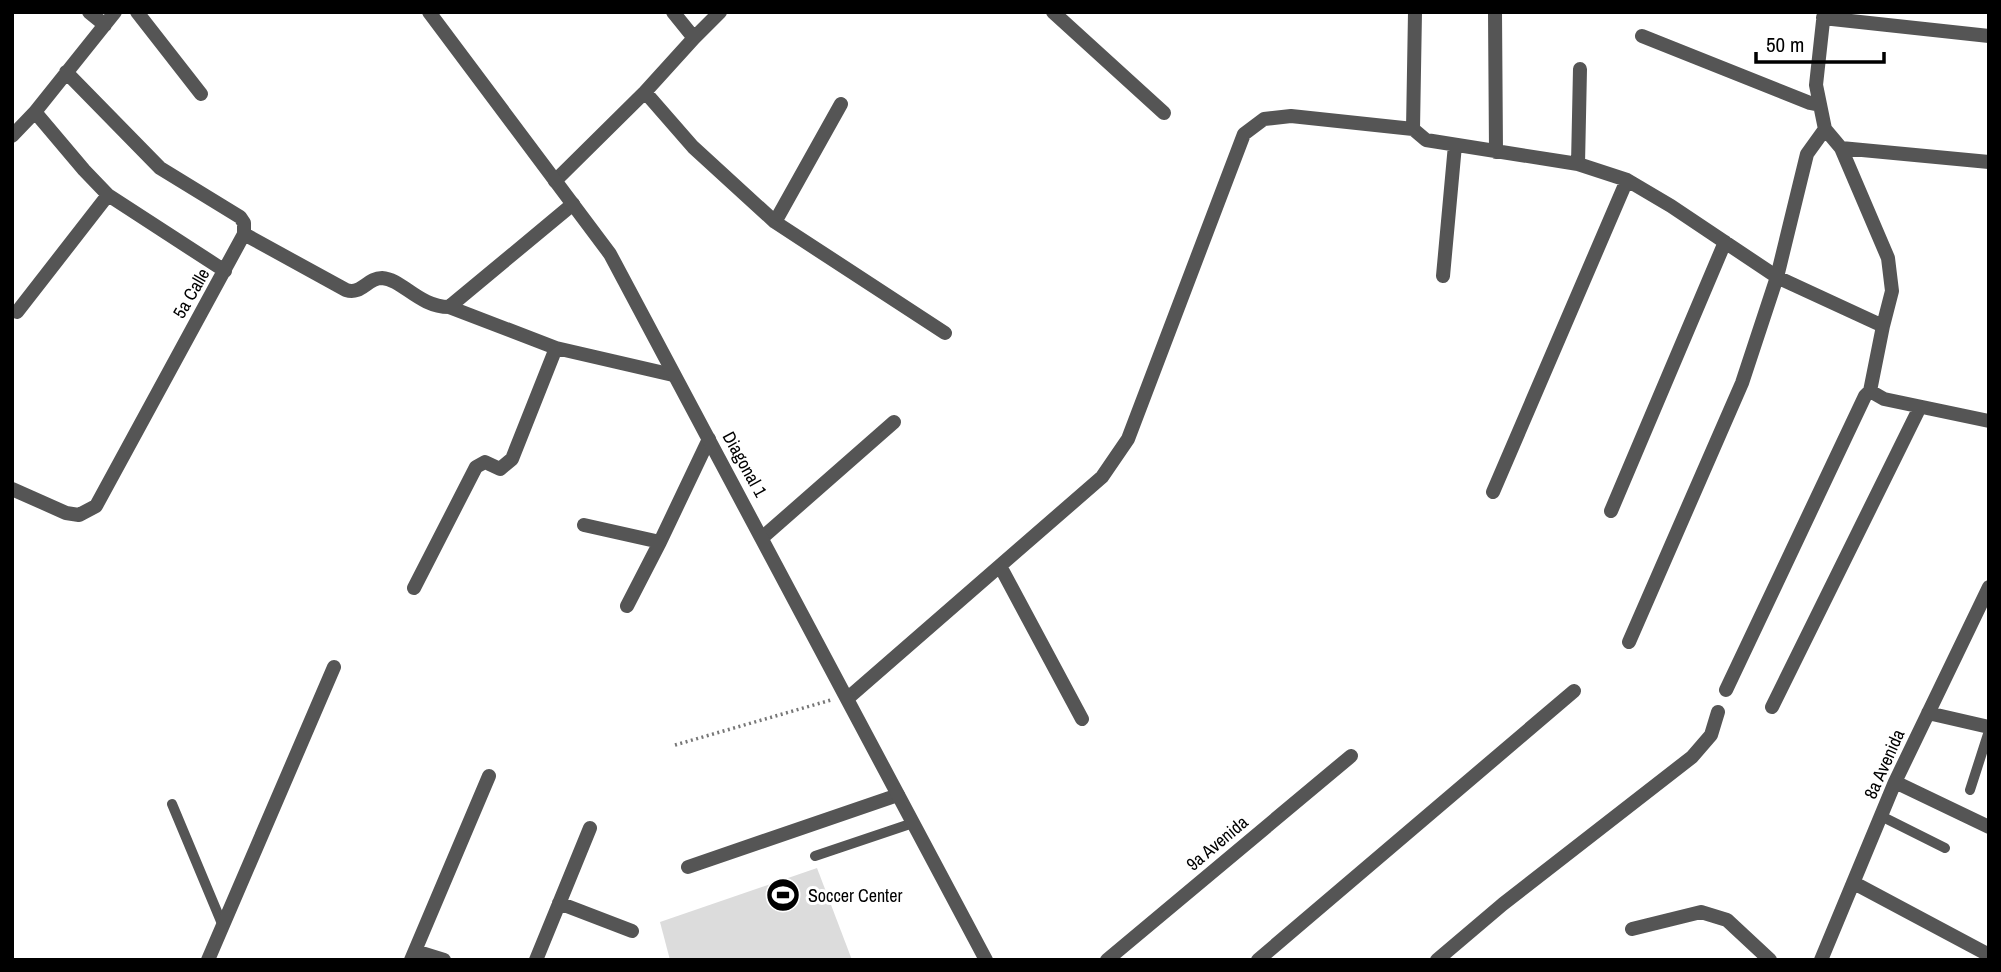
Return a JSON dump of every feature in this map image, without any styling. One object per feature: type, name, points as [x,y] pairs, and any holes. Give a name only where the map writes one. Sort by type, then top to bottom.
[{"type":"street","points":[[89,12],[105,24]]},
{"type":"street","points":[[12,136],[35,112],[115,12]]},
{"type":"street","points":[[137,12],[201,94]]},
{"type":"street","name":"Diagonal 1","points":[[429,12],[610,254],[986,960]]},
{"type":"street","points":[[673,12],[694,38]]},
{"type":"street","points":[[555,181],[645,92],[720,12]]},
{"type":"street","points":[[1053,12],[1164,113]]},
{"type":"street","points":[[1413,129],[1415,12]]},
{"type":"street","points":[[1495,12],[1496,152]]},
{"type":"street","points":[[1726,690],[1859,408],[1870,391],[1892,291],[1888,258],[1841,148],[1825,129],[1816,85],[1824,15],[1989,36]]},
{"type":"street","points":[[1642,36],[1820,105]]},
{"type":"street","points":[[1578,164],[1580,69]]},
{"type":"street","points":[[66,72],[160,168],[240,217],[244,223],[244,234],[346,290],[357,291],[374,280],[386,279],[427,303],[449,307],[556,348],[673,375]]},
{"type":"street","points":[[645,92],[693,147],[775,222],[945,334]]},
{"type":"street","points":[[775,222],[841,104]]},
{"type":"street","points":[[35,112],[108,195],[225,271]]},
{"type":"street","points":[[847,697],[1102,477],[1128,439],[1244,134],[1264,119],[1292,116],[1413,129],[1426,140],[1578,164],[1627,180],[1777,277],[1883,326]]},
{"type":"street","points":[[1629,642],[1742,383],[1777,277],[1807,154],[1825,129]]},
{"type":"street","points":[[1443,276],[1455,145]]},
{"type":"street","points":[[1841,148],[1989,162]]},
{"type":"street","points":[[1493,492],[1627,180]]},
{"type":"street","points":[[18,312],[108,195]]},
{"type":"street","points":[[449,307],[572,204]]},
{"type":"street","name":"5a Calle","points":[[12,489],[66,513],[79,515],[96,506],[244,234]]},
{"type":"street","points":[[1611,511],[1725,242]]},
{"type":"street","points":[[414,588],[476,467],[485,462],[500,469],[512,459],[556,348]]},
{"type":"street","points":[[1870,391],[1884,400],[1989,421]]},
{"type":"street","points":[[1772,707],[1920,407]]},
{"type":"street","points":[[762,537],[894,422]]},
{"type":"street","points":[[627,606],[709,439]]},
{"type":"street","points":[[584,525],[660,542]]},
{"type":"street","points":[[1000,566],[1082,719]]},
{"type":"street","name":"8a Avenida","points":[[1825,958],[1895,782],[1988,589]]},
{"type":"street","points":[[208,960],[334,667]]},
{"type":"street","points":[[1258,960],[1574,691]]},
{"type":"street","points":[[1437,960],[1503,904],[1692,757],[1711,735],[1718,712]]},
{"type":"street","points":[[1928,713],[1989,729]]},
{"type":"street","name":"9a Avenida","points":[[1107,960],[1351,756]]},
{"type":"street","points":[[444,960],[413,955],[489,776]]},
{"type":"street","points":[[1895,782],[1989,827]]},
{"type":"street","points":[[688,867],[898,795]]},
{"type":"street","points":[[536,960],[590,828]]},
{"type":"street","points":[[1854,883],[1989,956]]},
{"type":"street","points":[[559,903],[632,931]]},
{"type":"street","points":[[1632,929],[1701,912],[1727,920],[1770,960]]},
{"type":"lane","points":[[1970,790],[1989,729]]},
{"type":"lane","points":[[172,804],[223,926]]},
{"type":"lane","points":[[1881,816],[1945,848]]},
{"type":"lane","points":[[815,856],[913,823]]},
{"type":"path","points":[[675,745],[847,697]]},
{"type":"shaded area","name":"Soccer Center","points":[[817,868],[852,960],[670,960],[660,922]]},
{"type":"place","name":"Soccer Center","points":[[783,895]]}]
